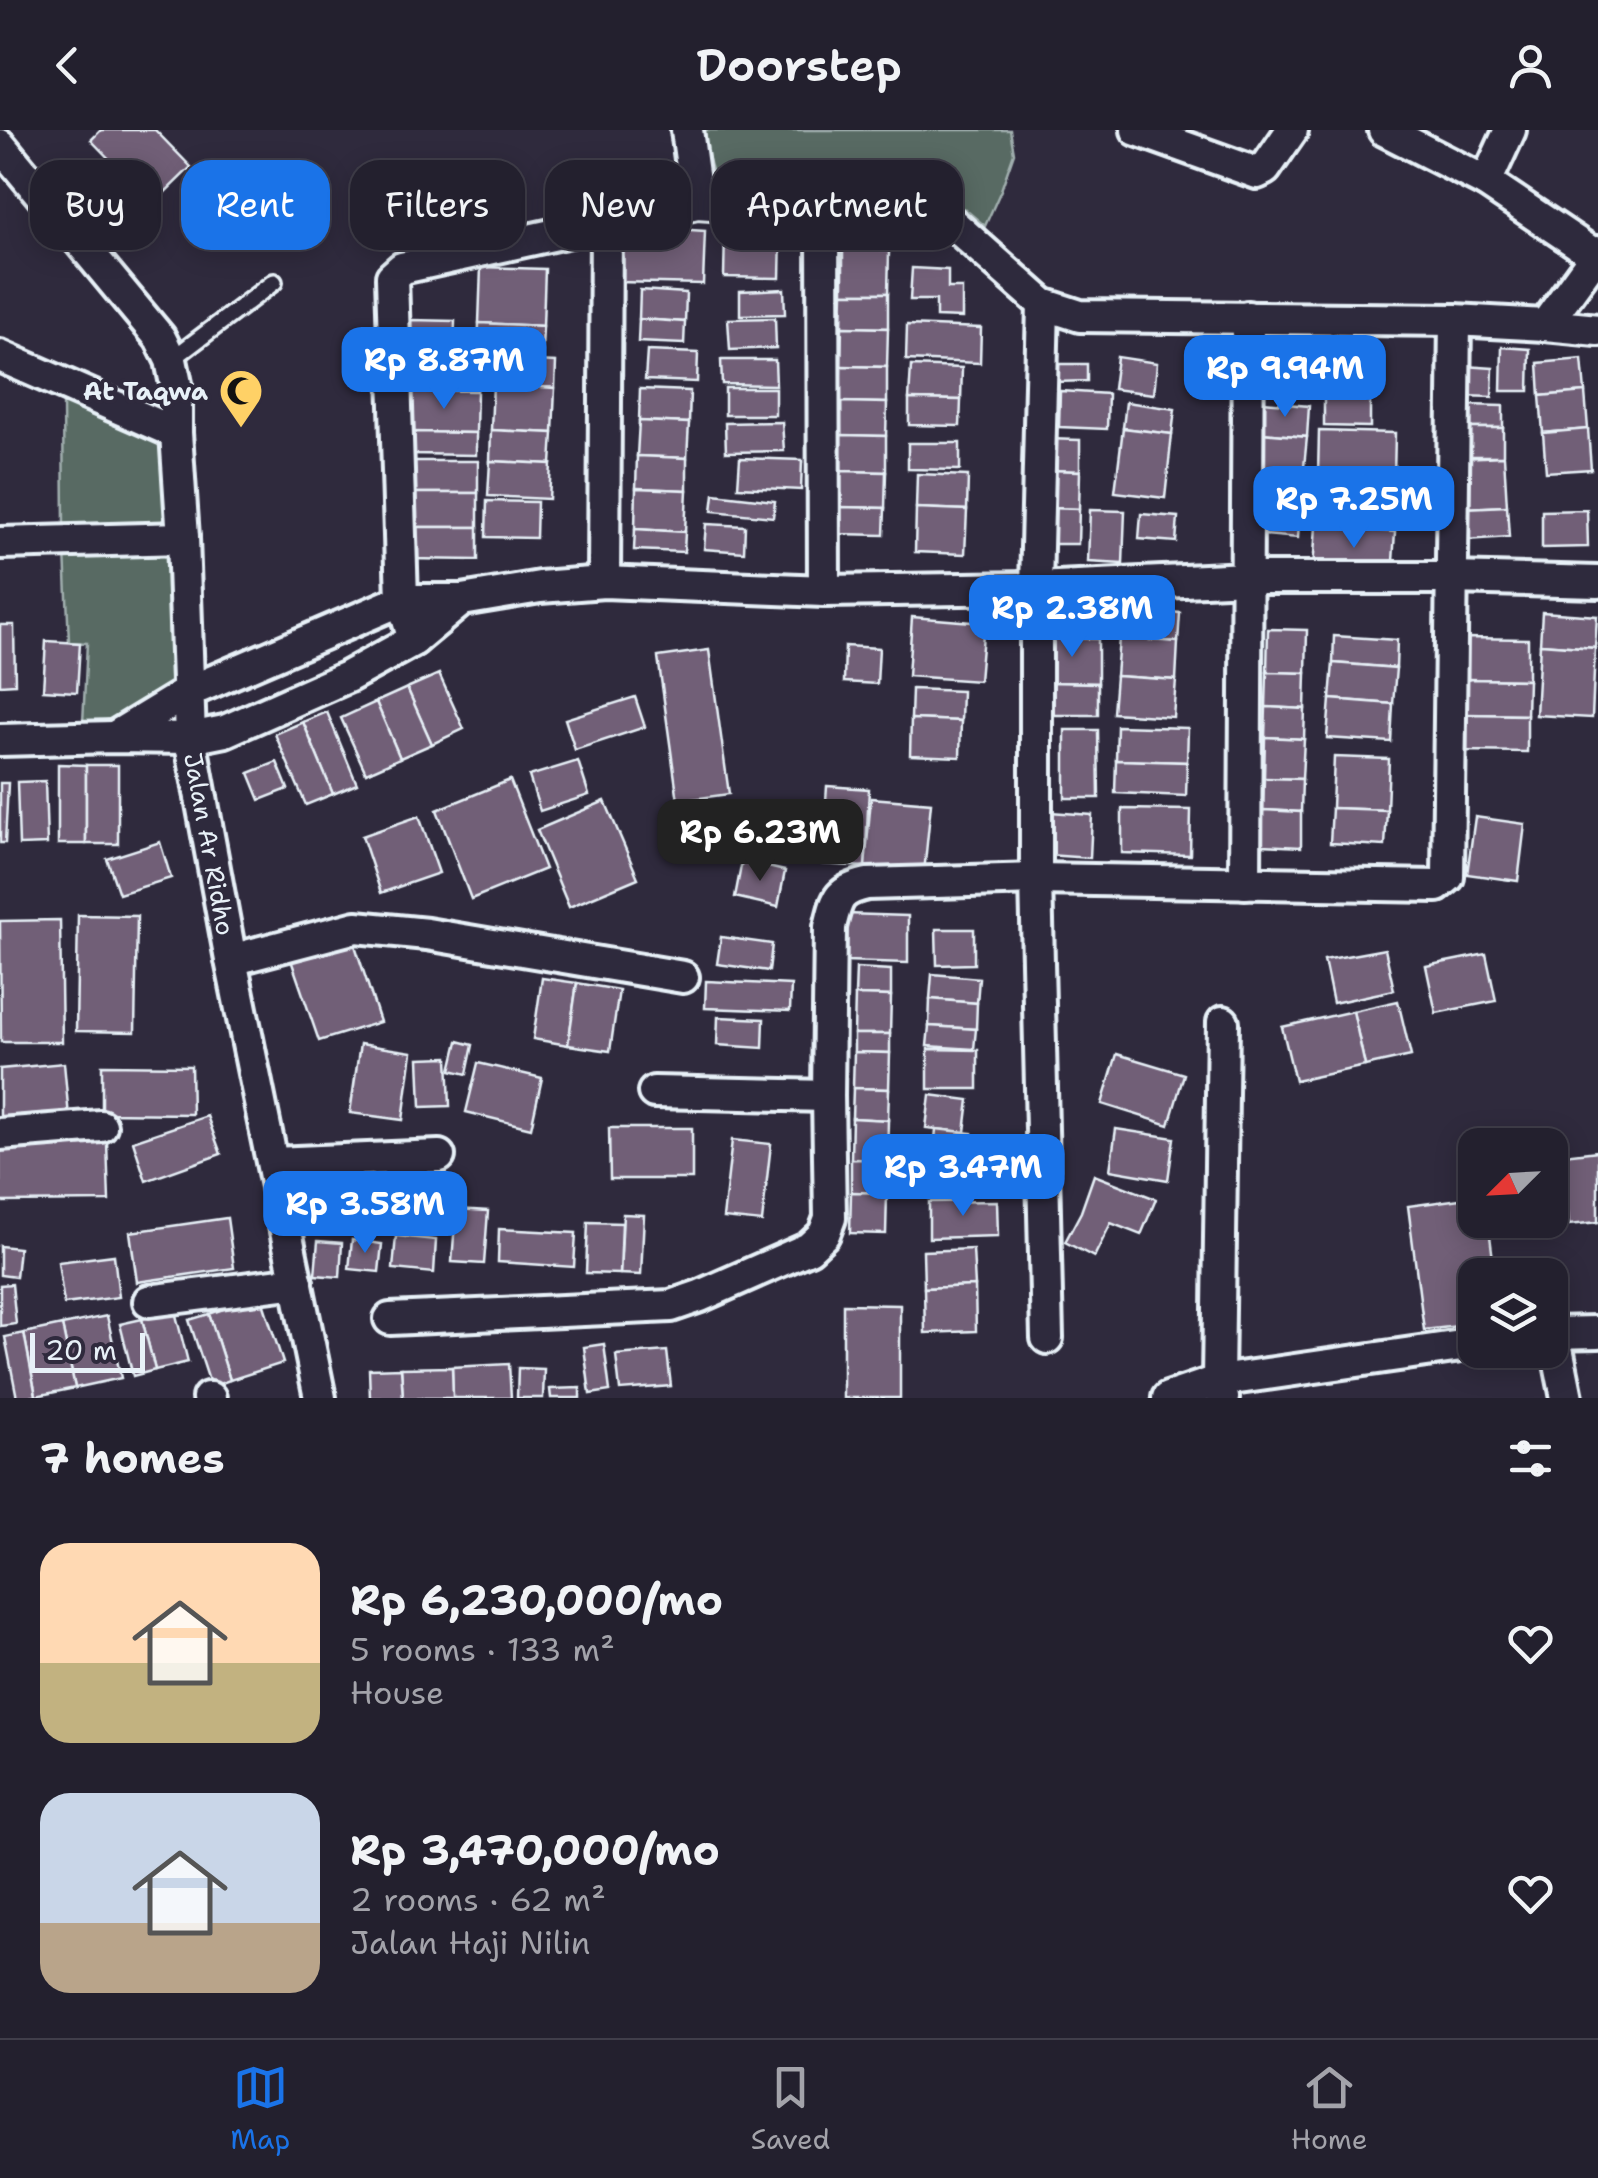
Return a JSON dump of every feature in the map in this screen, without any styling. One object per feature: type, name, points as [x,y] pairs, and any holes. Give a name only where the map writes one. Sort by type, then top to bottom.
[{"type":"street","points":[[687,130],[697,203]]},
{"type":"street","points":[[1137,130],[1257,173],[1265,169],[1292,130]]},
{"type":"street","points":[[1384,130],[1486,182],[1596,254],[1545,325]]},
{"type":"street","points":[[1486,182],[1510,130]]},
{"type":"street","points":[[0,145],[127,296],[166,349]]},
{"type":"street","points":[[691,204],[711,204]]},
{"type":"street","points":[[963,233],[1043,304],[1080,316],[1455,320],[1598,330]]},
{"type":"street","points":[[414,640],[402,600],[392,276],[421,263],[545,236]]},
{"type":"street","points":[[604,582],[606,250]]},
{"type":"street","points":[[823,250],[824,591]]},
{"type":"street","points":[[1043,304],[1036,588],[1036,879],[1047,1338]]},
{"type":"street","points":[[1245,883],[1248,317]]},
{"type":"street","points":[[390,1319],[671,1306],[809,1248],[824,1234],[830,1218],[830,927],[836,903],[848,888],[867,884],[1036,879],[1436,886],[1448,877],[1455,320]]},
{"type":"street","name":"Jalan Ar Ridho","points":[[166,349],[176,384],[190,738],[230,960],[320,1398]]},
{"type":"street","points":[[0,356],[176,433]]},
{"type":"street","points":[[1,543],[183,538]]},
{"type":"street","points":[[114,736],[188,692],[402,600],[462,600],[540,587],[604,582],[824,591],[1036,588],[1247,578],[1598,582]]},
{"type":"street","points":[[0,740],[190,738],[225,731],[347,677],[414,640],[462,600]]},
{"type":"street","points":[[230,960],[356,927],[427,934],[683,977]]},
{"type":"street","points":[[1221,1390],[1222,1022]]},
{"type":"street","points":[[654,1092],[828,1096]]},
{"type":"street","points":[[0,1134],[100,1126]]},
{"type":"street","points":[[273,1163],[439,1156]]},
{"type":"street","points":[[149,1301],[297,1282]]},
{"type":"street","points":[[1568,1333],[1598,1332]]},
{"type":"street","points":[[1168,1398],[1458,1347]]},
{"type":"street","points":[[1560,1368],[1567,1398]]},
{"type":"lane","points":[[166,349],[274,282]]},
{"type":"green space","points":[[705,130],[1010,130],[1014,153],[985,226],[963,208],[963,160],[711,160],[711,166]]},
{"type":"green space","points":[[63,399],[167,439],[170,527],[64,527]]},
{"type":"green space","points":[[65,551],[170,553],[177,682],[108,724],[83,723],[87,643],[69,642]]},
{"type":"building","points":[[101,130],[155,130],[184,160],[181,160],[181,177],[161,196],[161,160],[110,160],[91,140]]},
{"type":"building","points":[[691,230],[705,231],[703,284],[618,282],[618,250],[691,250]]},
{"type":"building","points":[[725,250],[781,250],[780,278],[724,277]]},
{"type":"building","points":[[843,250],[889,251],[888,293],[843,293]]},
{"type":"building","points":[[481,267],[545,269],[543,326],[479,323]]},
{"type":"building","points":[[912,268],[948,270],[948,288],[962,288],[962,318],[936,317],[936,300],[910,300]]},
{"type":"building","points":[[784,289],[785,314],[740,315],[740,291]]},
{"type":"building","points":[[640,290],[686,293],[685,322],[639,319]]},
{"type":"building","points":[[843,293],[888,293],[888,328],[842,327]]},
{"type":"building","points":[[775,318],[776,348],[730,350],[728,319]]},
{"type":"building","points":[[639,319],[685,322],[684,344],[638,342]]},
{"type":"building","points":[[411,320],[455,321],[454,355],[411,353]]},
{"type":"building","points":[[479,323],[543,326],[542,353],[478,350]]},
{"type":"building","points":[[907,325],[981,328],[980,363],[906,360]]},
{"type":"building","points":[[842,327],[888,328],[887,367],[841,366]]},
{"type":"building","points":[[1502,347],[1530,349],[1529,391],[1501,391]]},
{"type":"building","points":[[1325,350],[1371,351],[1370,394],[1324,393]]},
{"type":"building","points":[[647,351],[698,353],[697,382],[645,380]]},
{"type":"building","points":[[1117,357],[1157,363],[1154,394],[1113,389]]},
{"type":"building","points":[[1282,358],[1283,389],[1257,391],[1255,360]]},
{"type":"building","points":[[412,359],[477,361],[477,391],[412,390]]},
{"type":"building","points":[[494,359],[556,362],[555,388],[493,384]]},
{"type":"building","points":[[1582,359],[1585,392],[1540,396],[1538,363]]},
{"type":"building","points":[[721,360],[775,360],[776,385],[722,384]]},
{"type":"building","points":[[1054,364],[1087,364],[1087,381],[1055,382]]},
{"type":"building","points":[[841,366],[887,367],[887,403],[840,402]]},
{"type":"building","points":[[911,366],[962,368],[961,400],[909,399]]},
{"type":"building","points":[[1465,366],[1493,368],[1492,397],[1464,396]]},
{"type":"building","points":[[493,384],[555,388],[553,433],[491,430]]},
{"type":"building","points":[[725,388],[775,388],[775,415],[725,415]]},
{"type":"building","points":[[640,389],[690,391],[689,423],[639,421]]},
{"type":"building","points":[[412,390],[477,391],[476,433],[411,432]]},
{"type":"building","points":[[1060,391],[1108,394],[1107,429],[1059,427]]},
{"type":"building","points":[[1585,392],[1588,429],[1543,433],[1540,396]]},
{"type":"building","points":[[1324,393],[1370,394],[1370,427],[1324,426]]},
{"type":"building","points":[[909,399],[961,400],[960,426],[909,425]]},
{"type":"building","points":[[840,402],[887,403],[886,436],[840,435]]},
{"type":"building","points":[[1126,402],[1175,409],[1172,434],[1123,428]]},
{"type":"building","points":[[1263,402],[1309,406],[1307,437],[1261,433]]},
{"type":"building","points":[[1466,405],[1503,406],[1503,428],[1466,428]]},
{"type":"building","points":[[639,421],[689,423],[687,458],[637,456]]},
{"type":"building","points":[[782,422],[784,451],[726,452],[725,423]]},
{"type":"building","points":[[1123,428],[1172,434],[1165,498],[1115,492]]},
{"type":"building","points":[[1466,428],[1503,428],[1503,456],[1466,456]]},
{"type":"building","points":[[1588,429],[1591,469],[1546,472],[1543,433]]},
{"type":"building","points":[[491,430],[553,433],[551,464],[490,461]]},
{"type":"building","points":[[1319,431],[1395,433],[1394,478],[1318,475]]},
{"type":"building","points":[[411,432],[476,433],[476,455],[411,454]]},
{"type":"building","points":[[1261,433],[1307,437],[1303,477],[1258,473]]},
{"type":"building","points":[[840,435],[886,436],[886,472],[839,471]]},
{"type":"building","points":[[1046,439],[1080,440],[1080,471],[1046,470]]},
{"type":"building","points":[[908,443],[960,443],[960,470],[908,469]]},
{"type":"building","points":[[637,456],[687,458],[687,490],[636,488]]},
{"type":"building","points":[[1504,456],[1507,506],[1465,508],[1461,458]]},
{"type":"building","points":[[740,458],[802,460],[801,490],[738,487]]},
{"type":"building","points":[[408,461],[478,461],[478,493],[408,493]]},
{"type":"building","points":[[490,461],[551,464],[549,499],[488,496]]},
{"type":"building","points":[[1046,470],[1080,471],[1079,509],[1045,508]]},
{"type":"building","points":[[839,471],[886,472],[885,508],[839,507]]},
{"type":"building","points":[[1258,473],[1303,477],[1300,508],[1255,503]]},
{"type":"building","points":[[917,474],[968,476],[967,510],[916,508]]},
{"type":"building","points":[[1317,483],[1392,488],[1391,525],[1315,521]]},
{"type":"building","points":[[636,488],[687,490],[685,532],[635,529]]},
{"type":"building","points":[[408,493],[478,493],[478,527],[408,527]]},
{"type":"building","points":[[714,494],[775,501],[773,517],[712,511]]},
{"type":"building","points":[[487,501],[537,502],[536,538],[486,537]]},
{"type":"building","points":[[1255,503],[1300,508],[1298,538],[1253,534]]},
{"type":"building","points":[[1507,506],[1509,537],[1466,540],[1465,508]]},
{"type":"building","points":[[839,507],[885,508],[884,535],[838,534]]},
{"type":"building","points":[[916,508],[967,510],[965,554],[915,552]]},
{"type":"building","points":[[1045,508],[1079,509],[1078,544],[1044,544]]},
{"type":"building","points":[[1090,510],[1125,511],[1123,564],[1088,562]]},
{"type":"building","points":[[1587,510],[1588,547],[1542,548],[1542,511]]},
{"type":"building","points":[[1141,514],[1178,517],[1176,542],[1139,539]]},
{"type":"building","points":[[706,524],[745,526],[744,552],[704,549]]},
{"type":"building","points":[[1316,526],[1395,532],[1392,576],[1313,569]]},
{"type":"building","points":[[408,527],[478,527],[478,560],[407,559]]},
{"type":"building","points":[[635,529],[685,532],[684,552],[634,550]]},
{"type":"building","points":[[1120,608],[1180,613],[1178,642],[1119,638]]},
{"type":"building","points":[[1542,612],[1597,616],[1595,648],[1540,644]]},
{"type":"building","points":[[912,617],[984,623],[979,681],[908,676]]},
{"type":"building","points":[[0,625],[14,625],[15,684],[0,685]]},
{"type":"building","points":[[1268,629],[1307,630],[1306,673],[1267,672]]},
{"type":"building","points":[[1334,636],[1397,640],[1396,668],[1333,663]]},
{"type":"building","points":[[1045,638],[1098,639],[1098,683],[1045,682]]},
{"type":"building","points":[[1119,638],[1178,642],[1176,680],[1116,676]]},
{"type":"building","points":[[1465,638],[1528,639],[1528,680],[1465,679]]},
{"type":"building","points":[[46,641],[80,643],[77,692],[43,690]]},
{"type":"building","points":[[1540,644],[1595,648],[1592,718],[1536,715]]},
{"type":"building","points":[[845,646],[879,648],[877,684],[844,682]]},
{"type":"building","points":[[709,650],[729,794],[678,801],[658,657]]},
{"type":"building","points":[[1333,663],[1396,668],[1393,704],[1330,699]]},
{"type":"building","points":[[1267,672],[1306,673],[1305,709],[1266,707]]},
{"type":"building","points":[[439,674],[464,729],[432,744],[407,688]]},
{"type":"building","points":[[1116,676],[1176,680],[1173,717],[1113,713]]},
{"type":"building","points":[[1465,679],[1528,680],[1527,715],[1465,714]]},
{"type":"building","points":[[1045,682],[1098,683],[1098,715],[1045,715]]},
{"type":"building","points":[[407,688],[432,744],[400,758],[376,702]]},
{"type":"building","points":[[912,689],[962,691],[961,721],[911,719]]},
{"type":"building","points":[[635,697],[645,727],[575,750],[565,719]]},
{"type":"building","points":[[1330,699],[1393,704],[1391,742],[1327,738]]},
{"type":"building","points":[[376,702],[400,758],[366,773],[341,718]]},
{"type":"building","points":[[1266,707],[1305,709],[1304,739],[1265,737]]},
{"type":"building","points":[[327,712],[357,784],[333,794],[303,722]]},
{"type":"building","points":[[1465,714],[1527,715],[1527,752],[1464,751]]},
{"type":"building","points":[[911,719],[961,721],[960,757],[910,755]]},
{"type":"building","points":[[303,722],[333,794],[306,805],[275,734]]},
{"type":"building","points":[[1117,726],[1188,728],[1187,762],[1116,760]]},
{"type":"building","points":[[1065,730],[1098,730],[1099,798],[1065,798]]},
{"type":"building","points":[[1265,737],[1304,739],[1302,779],[1264,778]]},
{"type":"building","points":[[1334,757],[1389,759],[1387,810],[1332,808]]},
{"type":"building","points":[[1116,760],[1187,762],[1186,796],[1115,793]]},
{"type":"building","points":[[578,761],[589,795],[540,811],[529,776]]},
{"type":"building","points":[[277,762],[288,789],[260,800],[249,773]]},
{"type":"building","points":[[58,764],[86,765],[86,844],[58,844]]},
{"type":"building","points":[[86,765],[118,765],[118,844],[86,844]]},
{"type":"building","points":[[1264,778],[1302,779],[1301,812],[1263,810]]},
{"type":"building","points":[[510,780],[545,869],[471,899],[437,810]]},
{"type":"building","points":[[45,781],[47,844],[19,845],[17,782]]},
{"type":"building","points":[[0,783],[8,783],[5,843],[0,843]]},
{"type":"building","points":[[827,786],[869,789],[865,867],[822,864]]},
{"type":"building","points":[[871,798],[931,803],[924,873],[865,867]]},
{"type":"building","points":[[605,801],[638,878],[569,907],[537,830]]},
{"type":"building","points":[[1332,808],[1387,810],[1385,846],[1330,843]]},
{"type":"building","points":[[1122,809],[1191,810],[1190,855],[1122,853]]},
{"type":"building","points":[[1263,810],[1301,812],[1301,847],[1262,845]]},
{"type":"building","points":[[1050,812],[1092,815],[1090,858],[1047,855]]},
{"type":"building","points":[[419,816],[439,873],[381,893],[362,836]]},
{"type":"building","points":[[1475,817],[1525,824],[1518,881],[1467,874]]},
{"type":"building","points":[[160,842],[171,878],[119,894],[107,859]]},
{"type":"building","points":[[742,861],[785,871],[778,907],[735,897]]},
{"type":"building","points":[[845,914],[908,916],[908,963],[845,961]]},
{"type":"building","points":[[78,915],[137,916],[135,1032],[76,1031]]},
{"type":"building","points":[[60,920],[62,1042],[1,1042],[0,921]]},
{"type":"building","points":[[936,929],[974,929],[974,964],[937,965]]},
{"type":"building","points":[[721,937],[772,944],[769,971],[717,964]]},
{"type":"building","points":[[353,939],[380,1022],[319,1041],[291,960]]},
{"type":"building","points":[[1385,949],[1394,990],[1333,1003],[1324,960]]},
{"type":"building","points":[[1486,954],[1496,1001],[1436,1013],[1426,966]]},
{"type":"building","points":[[856,968],[891,970],[891,996],[855,995]]},
{"type":"building","points":[[932,974],[979,978],[977,1003],[930,999]]},
{"type":"building","points":[[542,978],[577,983],[568,1045],[533,1039]]},
{"type":"building","points":[[706,981],[791,985],[790,1011],[705,1008]]},
{"type":"building","points":[[577,983],[619,990],[610,1051],[568,1045]]},
{"type":"building","points":[[855,995],[891,996],[890,1034],[854,1034]]},
{"type":"building","points":[[930,999],[977,1003],[976,1029],[929,1026]]},
{"type":"building","points":[[1398,1001],[1411,1056],[1365,1066],[1353,1011]]},
{"type":"building","points":[[1353,1011],[1365,1066],[1295,1081],[1282,1027]]},
{"type":"building","points":[[718,1017],[764,1019],[763,1048],[717,1045]]},
{"type":"building","points":[[929,1026],[976,1029],[974,1049],[927,1046]]},
{"type":"building","points":[[854,1034],[890,1034],[890,1053],[854,1052]]},
{"type":"building","points":[[458,1041],[473,1045],[467,1074],[451,1070]]},
{"type":"building","points":[[360,1044],[412,1052],[403,1120],[350,1113]]},
{"type":"building","points":[[928,1049],[978,1050],[978,1089],[928,1089]]},
{"type":"building","points":[[854,1052],[890,1053],[889,1089],[853,1088]]},
{"type":"building","points":[[1117,1054],[1184,1074],[1169,1125],[1102,1104]]},
{"type":"building","points":[[448,1057],[450,1106],[421,1107],[419,1058]]},
{"type":"building","points":[[64,1063],[69,1117],[0,1124],[0,1069]]},
{"type":"building","points":[[478,1063],[542,1078],[531,1128],[466,1112]]},
{"type":"building","points":[[102,1065],[191,1066],[192,1114],[102,1113]]},
{"type":"building","points":[[853,1088],[889,1089],[888,1120],[852,1118]]},
{"type":"building","points":[[930,1095],[969,1100],[965,1132],[926,1128]]},
{"type":"building","points":[[207,1116],[221,1154],[146,1181],[133,1141]]},
{"type":"building","points":[[852,1118],[888,1120],[887,1160],[851,1159]]},
{"type":"building","points":[[609,1128],[692,1128],[692,1179],[610,1179]]},
{"type":"building","points":[[936,1129],[972,1133],[968,1178],[932,1175]]},
{"type":"building","points":[[1116,1129],[1174,1138],[1168,1180],[1110,1170]]},
{"type":"building","points":[[732,1140],[771,1144],[762,1222],[723,1218]]},
{"type":"building","points":[[107,1142],[109,1201],[0,1202],[0,1143]]},
{"type":"building","points":[[1598,1151],[1598,1222],[1569,1225],[1568,1154]]},
{"type":"building","points":[[851,1159],[887,1160],[887,1193],[851,1192]]},
{"type":"building","points":[[1094,1175],[1156,1199],[1141,1235],[1111,1223],[1094,1257],[1065,1242]]},
{"type":"building","points":[[927,1176],[966,1178],[965,1199],[927,1197]]},
{"type":"building","points":[[851,1192],[887,1193],[886,1234],[850,1233]]},
{"type":"building","points":[[1458,1199],[1458,1238],[1490,1238],[1493,1258],[1458,1258],[1458,1326],[1424,1330],[1408,1206]]},
{"type":"building","points":[[997,1201],[998,1236],[929,1238],[929,1202]]},
{"type":"building","points":[[456,1209],[488,1211],[484,1264],[452,1262]]},
{"type":"building","points":[[623,1214],[644,1215],[641,1275],[620,1274]]},
{"type":"building","points":[[227,1218],[234,1268],[137,1282],[130,1232]]},
{"type":"building","points":[[588,1222],[622,1223],[620,1274],[586,1273]]},
{"type":"building","points":[[499,1229],[576,1233],[574,1267],[498,1262]]},
{"type":"building","points":[[396,1236],[436,1240],[434,1273],[393,1269]]},
{"type":"building","points":[[352,1240],[382,1244],[379,1272],[349,1269]]},
{"type":"building","points":[[318,1241],[342,1243],[340,1277],[315,1275]]},
{"type":"building","points":[[0,1246],[19,1248],[16,1277],[0,1275]]},
{"type":"building","points":[[973,1249],[975,1286],[924,1288],[923,1251]]},
{"type":"building","points":[[114,1255],[119,1297],[64,1304],[58,1262]]},
{"type":"building","points":[[12,1284],[16,1324],[0,1326],[0,1285]]},
{"type":"building","points":[[975,1286],[976,1331],[925,1333],[924,1288]]},
{"type":"building","points":[[261,1296],[283,1363],[230,1380],[209,1314]]},
{"type":"building","points":[[843,1304],[900,1305],[900,1398],[843,1398]]},
{"type":"building","points":[[175,1311],[188,1362],[155,1370],[142,1319]]},
{"type":"building","points":[[209,1314],[230,1380],[211,1387],[189,1320]]},
{"type":"building","points":[[107,1316],[121,1378],[75,1388],[62,1325]]},
{"type":"building","points":[[142,1319],[155,1370],[133,1376],[120,1324]]},
{"type":"building","points":[[62,1325],[75,1388],[36,1396],[24,1333]]},
{"type":"building","points":[[24,1333],[36,1396],[17,1398],[5,1337]]},
{"type":"building","points":[[604,1344],[610,1391],[590,1394],[584,1347]]},
{"type":"building","points":[[667,1351],[671,1386],[620,1390],[616,1355]]},
{"type":"building","points":[[509,1364],[511,1398],[453,1398],[452,1367]]},
{"type":"building","points":[[452,1367],[453,1398],[403,1398],[401,1368]]},
{"type":"building","points":[[401,1368],[403,1398],[370,1398],[369,1369]]},
{"type":"building","points":[[518,1368],[544,1369],[543,1398],[517,1398]]},
{"type":"building","points":[[580,1388],[580,1398],[551,1398],[550,1389]]},
{"type":"place","name":"At Taqwa","points":[[241,429]]}]
